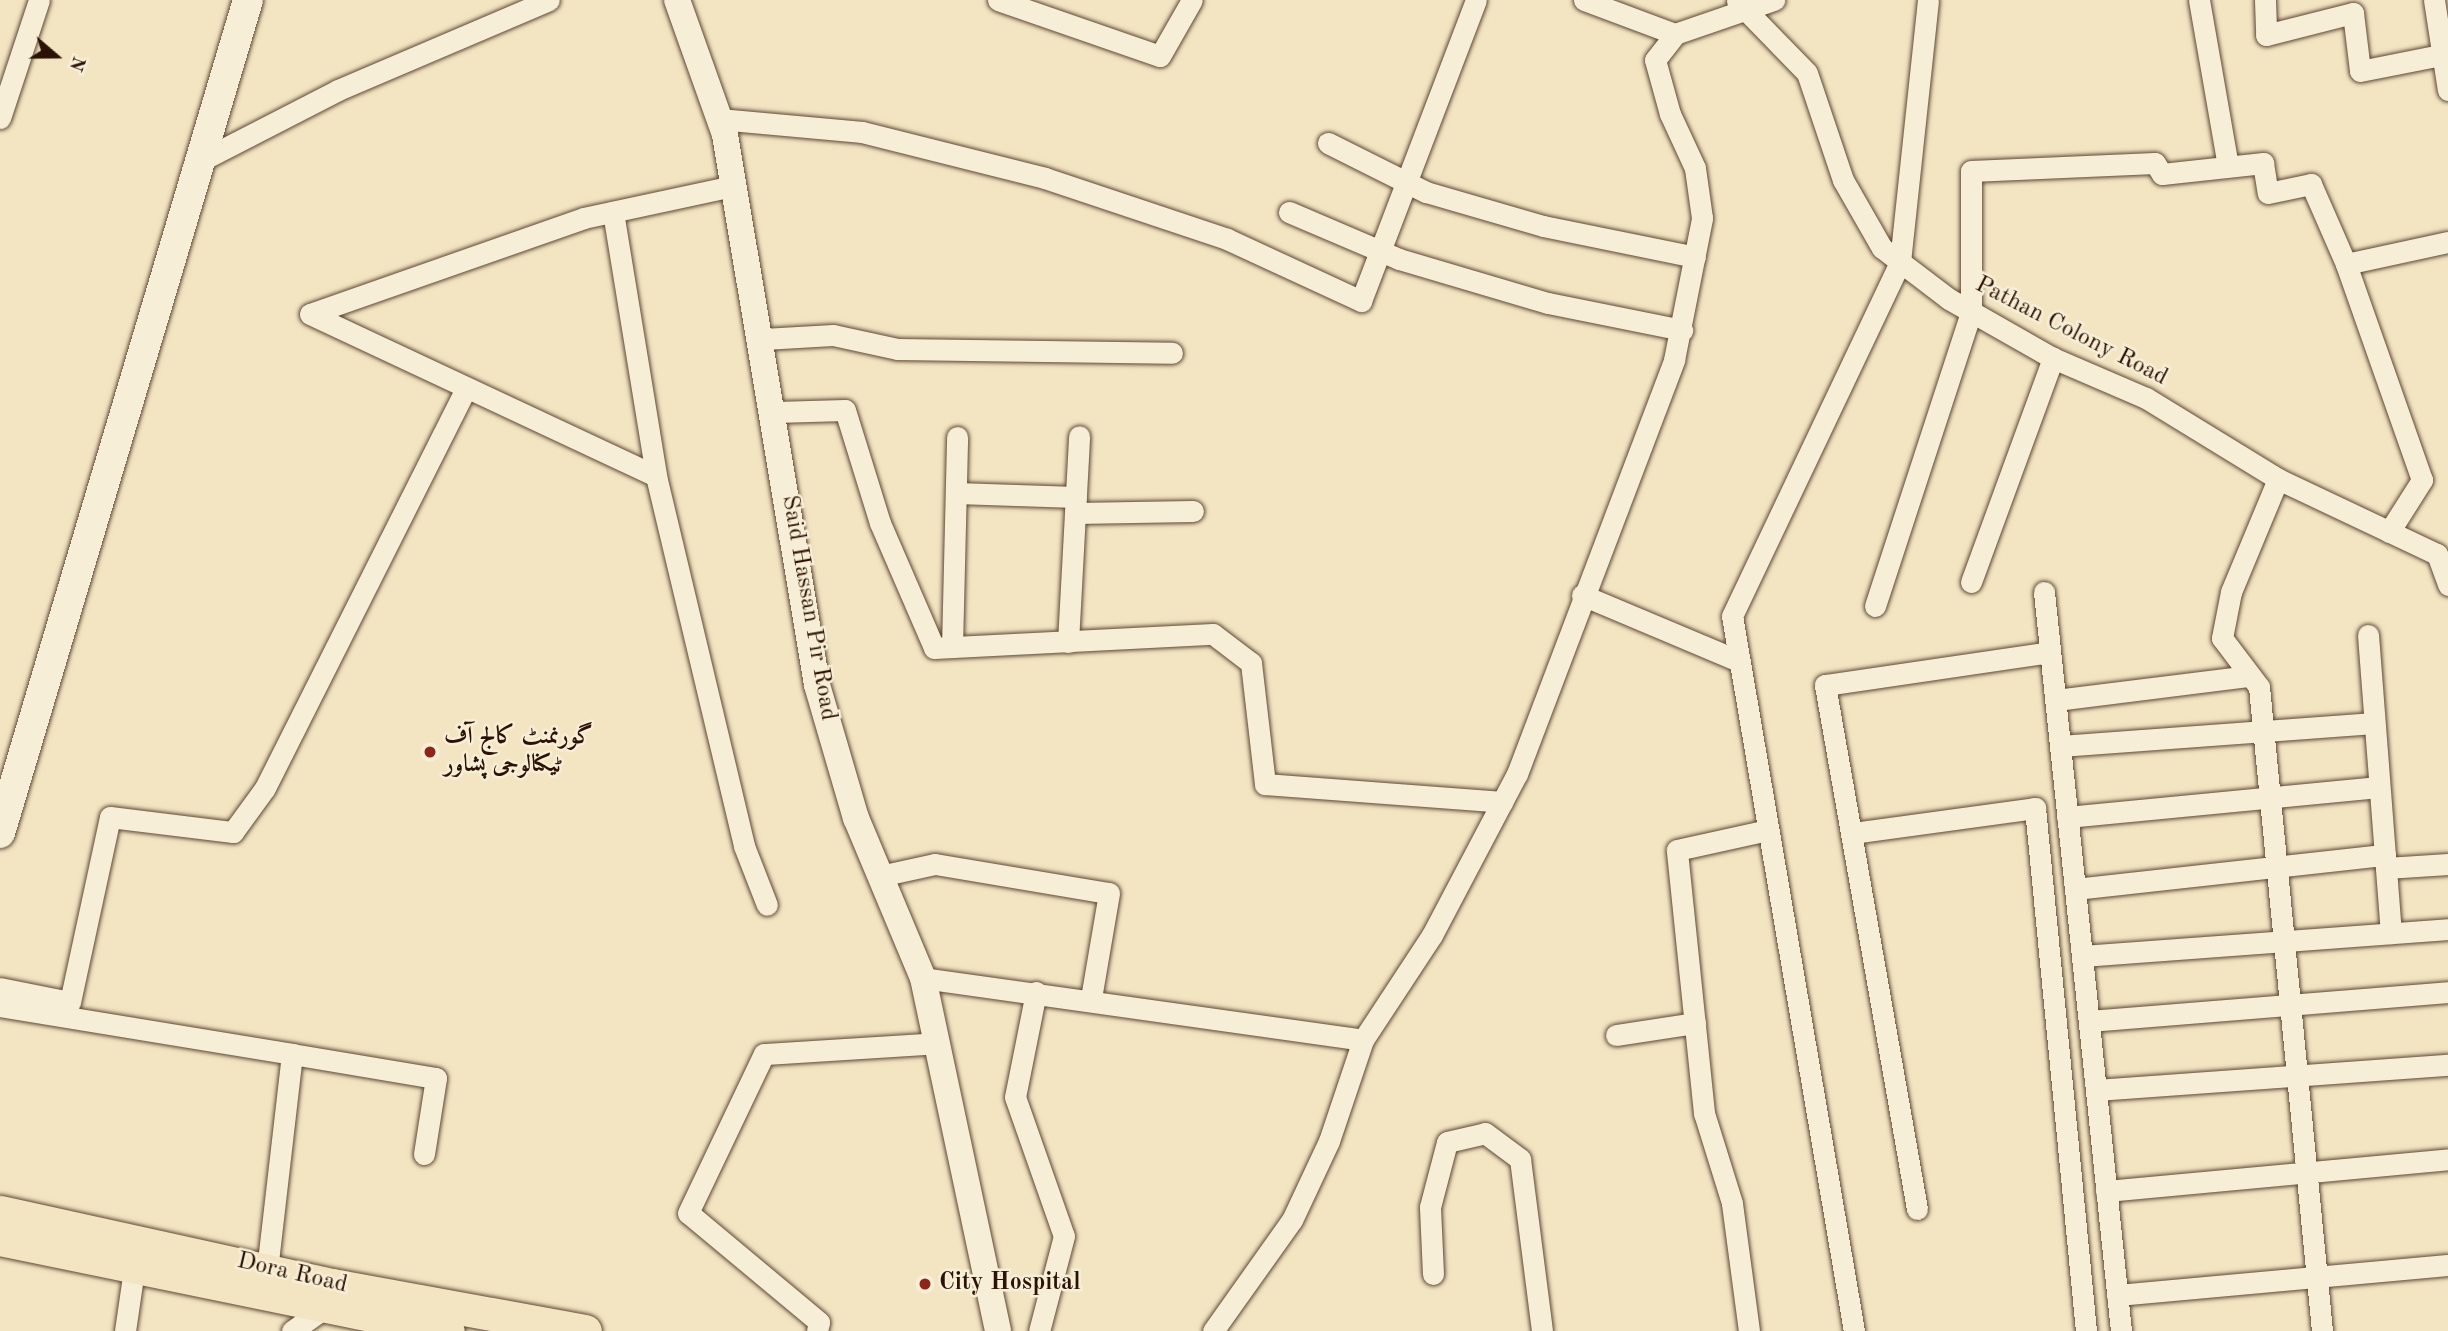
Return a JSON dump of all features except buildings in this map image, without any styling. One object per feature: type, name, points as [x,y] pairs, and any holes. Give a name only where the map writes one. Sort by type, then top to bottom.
[{"type":"main road","points":[[0,833],[248,0]]},
{"type":"main road","name":"Dora Road","points":[[0,1212],[136,1254],[267,1269],[329,1296],[585,1331]]},
{"type":"main road","points":[[0,1239],[136,1254],[329,1296],[448,1331]]},
{"type":"street","points":[[0,118],[39,0]]},
{"type":"street","points":[[200,161],[338,90],[549,0]]},
{"type":"street","name":"Said Hassan Pir Road","points":[[677,0],[719,119],[733,186],[763,339],[817,685],[856,818],[923,978],[998,1331]]},
{"type":"street","points":[[998,0],[1020,4],[1160,56],[1192,0]]},
{"type":"street","points":[[719,119],[862,132],[1045,178],[1227,239],[1361,301],[1409,184],[1476,0]]},
{"type":"street","points":[[1584,0],[1675,34]]},
{"type":"street","points":[[1213,1331],[1292,1220],[1329,1141],[1363,1040],[1432,934],[1502,802],[1682,330],[1702,218],[1695,168],[1670,114],[1655,60],[1675,34],[1741,5],[1774,0]]},
{"type":"street","points":[[1854,1331],[1731,615],[1900,262],[1927,0]]},
{"type":"street","points":[[2199,0],[2228,167]]},
{"type":"street","points":[[2265,0],[2266,35],[2353,13],[2360,71],[2441,55]]},
{"type":"street","points":[[2434,0],[2448,90]]},
{"type":"street","name":"Pathan Colony Road","points":[[1741,5],[1807,73],[1843,180],[1882,248],[1971,312],[2053,358],[2146,398],[2278,479],[2443,553],[2448,585]]},
{"type":"street","points":[[1328,143],[1409,184],[1543,226],[1695,257]]},
{"type":"street","points":[[1875,606],[1971,312],[1971,171],[2155,163],[2162,174],[2263,163],[2268,192],[2311,184],[2346,264],[2422,480],[2389,531]]},
{"type":"street","points":[[656,476],[310,314],[613,212],[733,186]]},
{"type":"street","points":[[613,212],[656,476],[744,846],[767,905]]},
{"type":"street","points":[[1289,212],[1381,251],[1548,303],[1682,330]]},
{"type":"street","points":[[2346,264],[2448,242]]},
{"type":"street","points":[[763,339],[833,335],[897,349],[1172,353]]},
{"type":"street","points":[[1971,582],[2053,358]]},
{"type":"street","points":[[0,988],[70,1002],[110,817],[233,832],[265,788],[466,388]]},
{"type":"street","points":[[775,412],[845,410],[880,523],[934,648],[1213,634],[1251,663],[1265,784],[1502,802]]},
{"type":"street","points":[[1068,642],[1079,436]]},
{"type":"street","points":[[952,647],[957,437]]},
{"type":"street","points":[[2278,479],[2231,592],[2222,639],[2259,687],[2322,1331]]},
{"type":"street","points":[[956,493],[1076,505],[1193,512]]},
{"type":"street","points":[[2044,592],[2121,1331]]},
{"type":"street","points":[[1582,595],[1739,660]]},
{"type":"street","points":[[2368,635],[2391,933]]},
{"type":"street","points":[[1917,1209],[1825,685],[2050,652]]},
{"type":"street","points":[[2056,700],[2248,676]]},
{"type":"street","points":[[2060,746],[2263,734],[2374,723]]},
{"type":"street","points":[[2067,817],[2379,787]]},
{"type":"street","points":[[1853,833],[2035,808],[2086,1331]]},
{"type":"street","points":[[1749,1331],[1731,1202],[1704,1113],[1677,850],[1768,830]]},
{"type":"street","points":[[2075,889],[2276,867],[2385,861],[2448,864]]},
{"type":"street","points":[[880,876],[935,864],[1109,894],[1091,998]]},
{"type":"street","points":[[2082,957],[2448,929]]},
{"type":"street","points":[[923,978],[1091,998],[1363,1040]]},
{"type":"street","points":[[1036,992],[1016,1097],[1064,1236],[1039,1331]]},
{"type":"street","points":[[2089,1021],[2448,992]]},
{"type":"street","points":[[0,1006],[436,1078],[424,1154]]},
{"type":"street","points":[[1616,1035],[1695,1023]]},
{"type":"street","points":[[817,1331],[818,1322],[688,1213],[764,1054],[938,1043]]},
{"type":"street","points":[[267,1269],[292,1055]]},
{"type":"street","points":[[2096,1090],[2448,1065]]},
{"type":"street","points":[[1433,1274],[1430,1207],[1447,1142],[1485,1133],[1520,1159],[1542,1331]]},
{"type":"street","points":[[2106,1191],[2448,1159]]},
{"type":"street","points":[[125,1331],[136,1254]]},
{"type":"street","points":[[2117,1295],[2448,1265]]},
{"type":"street","points":[[292,1331],[329,1296]]},
{"type":"place","name":"گورنمنٹ کالج آف ٹیکنالوجی پشاور","points":[[430,752]]},
{"type":"place","name":"City Hospital","points":[[925,1284]]}]
